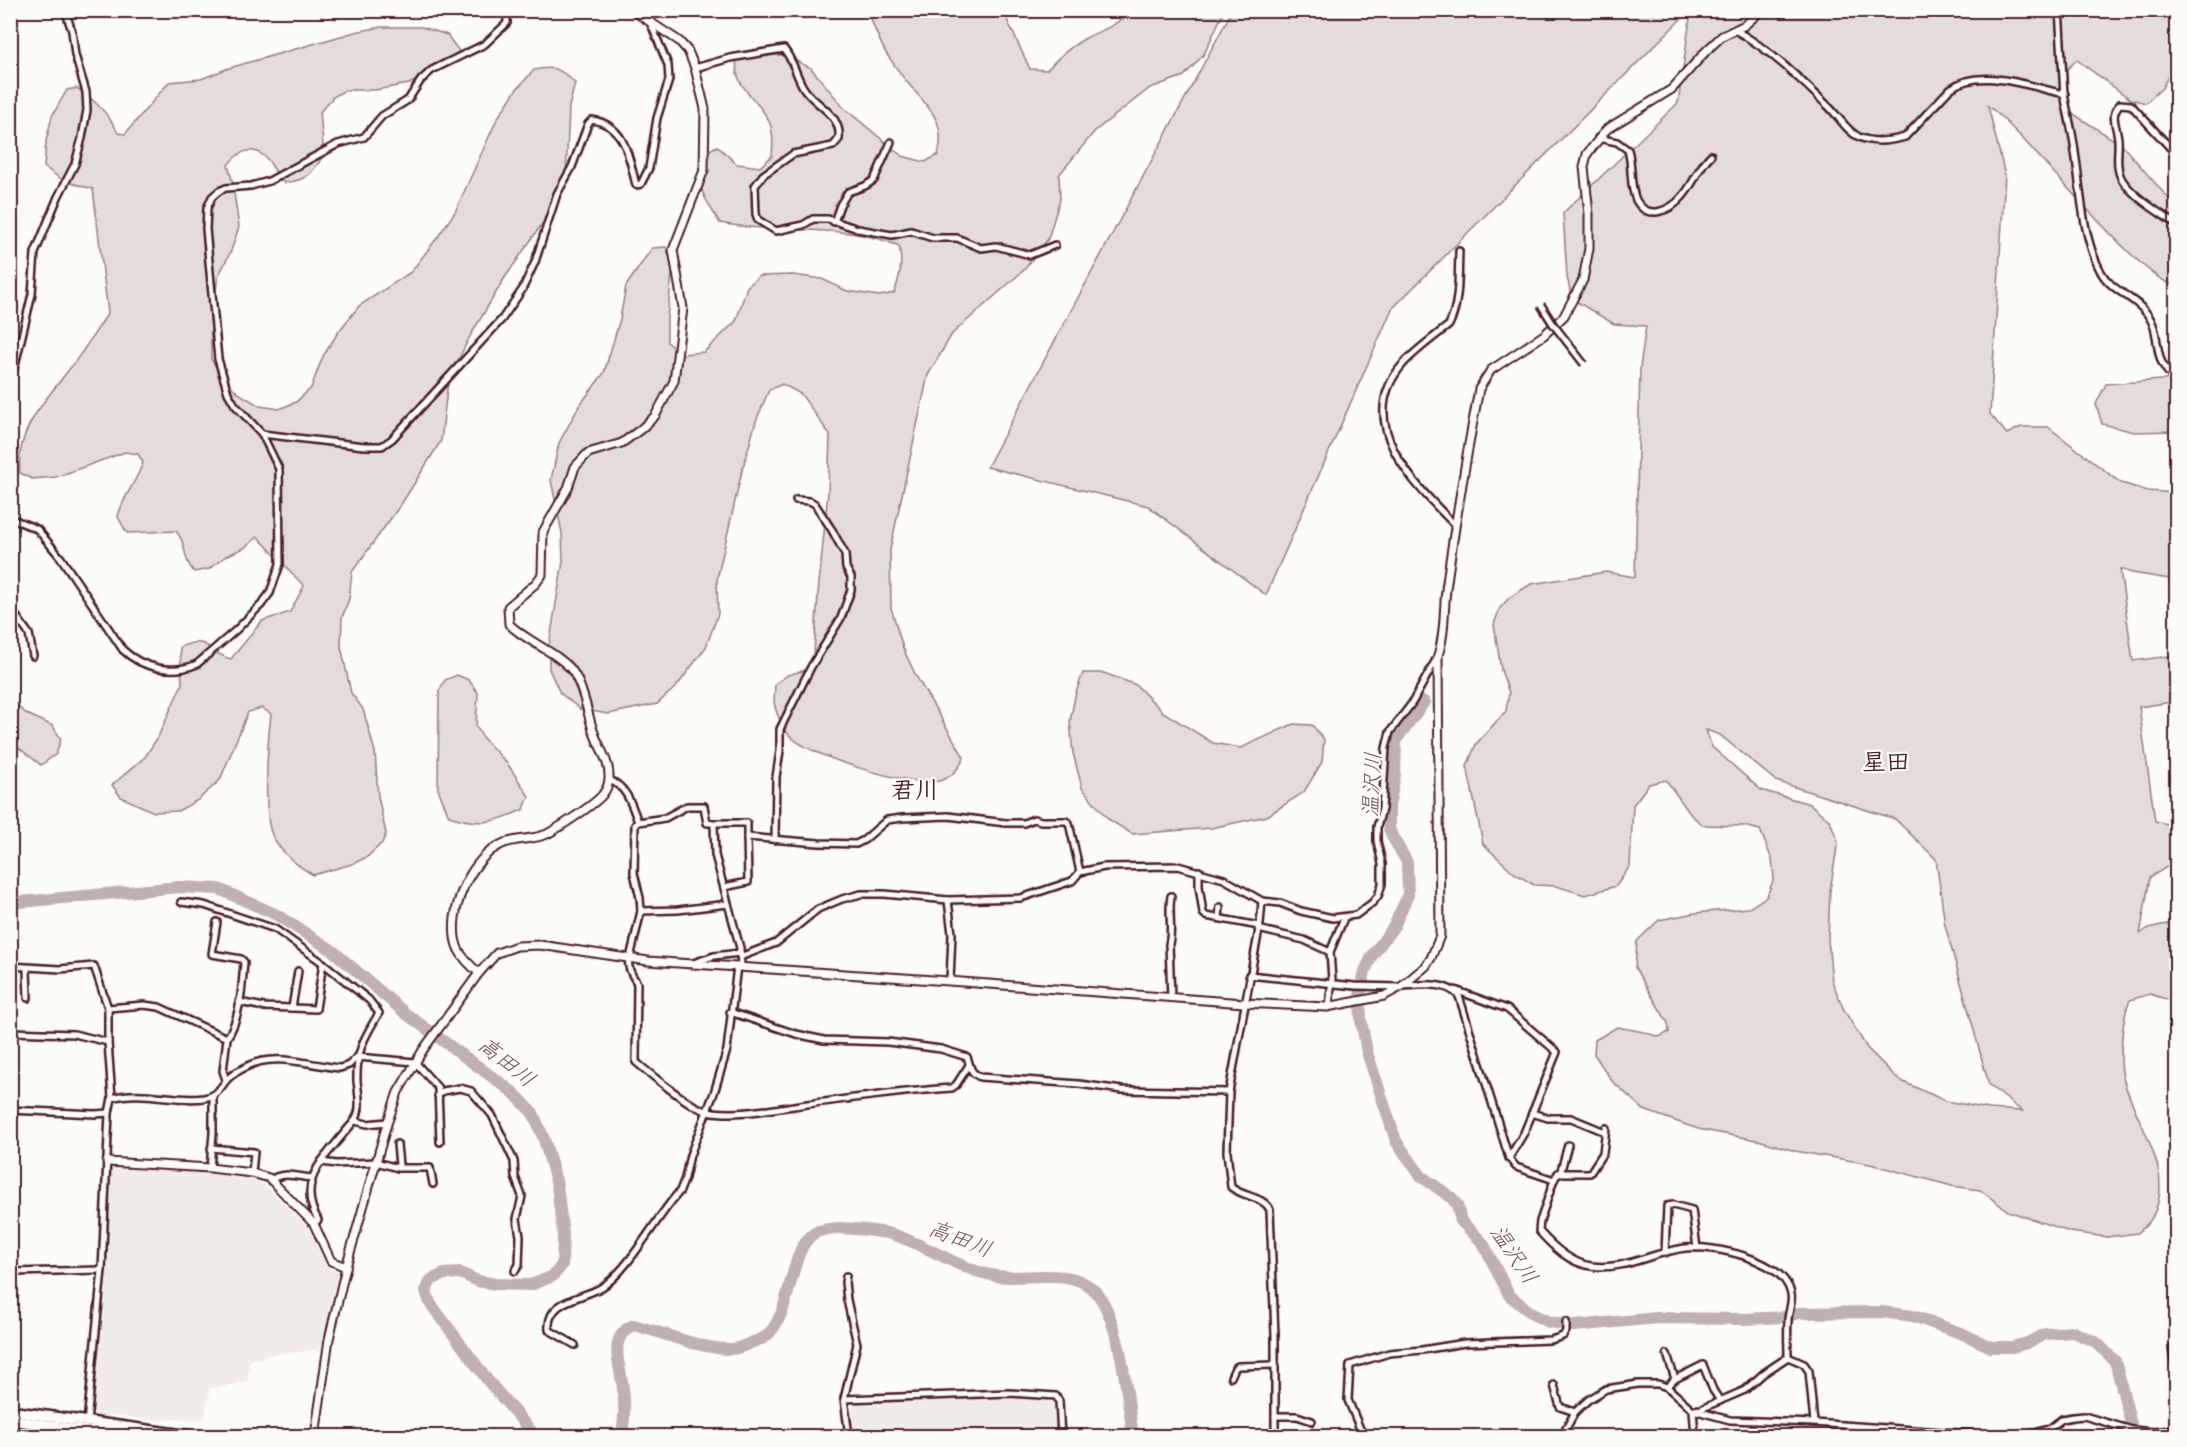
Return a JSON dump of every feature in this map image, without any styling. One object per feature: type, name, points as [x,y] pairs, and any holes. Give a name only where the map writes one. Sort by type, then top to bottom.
[{"type":"highway","points":[[10,1411],[83,1430],[191,1437]]},
{"type":"highway","points":[[10,1420],[123,1437]]},
{"type":"street","points":[[10,386],[32,294],[35,253],[58,197],[75,164],[87,110],[86,93],[65,10]]},
{"type":"street","points":[[10,518],[37,529],[61,558],[123,650],[145,666],[189,668],[197,664],[261,605],[270,593],[278,569],[281,484],[279,469],[262,434],[235,405],[228,393],[218,359],[206,229],[207,208],[212,197],[226,188],[251,186],[269,181],[338,144],[364,136],[382,116],[408,100],[421,80],[432,70],[467,54],[495,35],[507,23],[505,10]]},
{"type":"street","points":[[479,973],[466,962],[456,947],[453,933],[455,913],[463,889],[474,868],[502,844],[546,835],[602,796],[609,780],[607,761],[596,740],[577,680],[570,667],[516,631],[509,624],[508,607],[542,575],[543,532],[568,488],[575,467],[588,453],[622,443],[656,416],[674,381],[683,308],[673,250],[704,170],[705,110],[695,68],[688,51],[679,41],[632,10]]},
{"type":"street","points":[[691,964],[714,956],[740,955],[776,944],[818,909],[842,898],[861,894],[884,894],[948,900],[1021,898],[1072,881],[1080,872],[1104,867],[1178,866],[1224,879],[1262,901],[1280,903],[1301,911],[1333,918],[1356,915],[1366,909],[1378,896],[1382,884],[1377,828],[1384,789],[1386,748],[1390,732],[1412,703],[1441,646],[1445,594],[1455,525],[1479,389],[1491,370],[1544,334],[1564,316],[1583,280],[1589,248],[1589,214],[1584,167],[1587,154],[1598,138],[1607,129],[1672,88],[1722,36],[1745,25],[1762,10]]},
{"type":"street","points":[[2059,10],[2065,94],[2081,203],[2093,254],[2109,283],[2139,304],[2148,315],[2160,358],[2165,369],[2176,380]]},
{"type":"street","points":[[262,434],[364,446],[382,446],[392,439],[502,320],[522,290],[535,262],[557,194],[572,167],[588,124],[592,120],[612,128],[622,139],[630,157],[636,185],[641,184],[649,168],[657,118],[669,80],[668,65],[650,23]]},
{"type":"street","points":[[1735,30],[1754,41],[1821,98],[1850,131],[1872,141],[1905,137],[1956,84],[1969,80],[2004,80],[2065,94]]},
{"type":"street","points":[[695,68],[730,58],[784,49],[804,89],[837,122],[840,139],[833,146],[793,154],[763,175],[755,186],[758,220],[776,231],[796,227],[813,219],[828,219],[858,229],[892,235],[911,231],[933,238],[957,238],[981,248],[996,246],[1030,255],[1055,245]]},
{"type":"street","points":[[2176,154],[2131,105],[2120,104],[2115,110],[2119,175],[2127,187],[2176,224]]},
{"type":"street","points":[[1598,138],[1617,142],[1628,150],[1631,159],[1632,187],[1636,200],[1642,208],[1649,212],[1657,213],[1681,199],[1699,169],[1711,155]]},
{"type":"street","points":[[834,222],[848,192],[874,180],[891,142]]},
{"type":"street","points":[[1455,525],[1425,495],[1407,474],[1398,459],[1385,424],[1385,403],[1391,386],[1403,365],[1452,320],[1455,309],[1459,251]]},
{"type":"street","points":[[1540,305],[1584,364]]},
{"type":"street","points":[[775,840],[780,729],[811,667],[841,618],[851,590],[851,577],[846,568],[845,554],[832,530],[815,504],[810,501],[796,500]]},
{"type":"street","points":[[10,582],[14,613],[29,634],[33,656]]},
{"type":"street","points":[[315,1437],[326,1349],[346,1267],[387,1122],[398,1092],[423,1050],[479,973],[497,953],[518,946],[540,945],[628,960],[950,981],[1244,1004],[1329,1007],[1384,996],[1402,986],[1426,966],[1440,936],[1438,655]]},
{"type":"street","points":[[609,780],[617,782],[626,794],[638,822]]},
{"type":"street","points":[[724,887],[748,882],[747,823],[707,824],[704,806],[687,806],[665,818],[638,822],[635,825],[634,873],[641,911],[632,954],[628,960],[630,973],[637,983],[636,1062],[678,1095],[706,1111],[750,1112],[857,1097],[952,1088],[957,1085],[969,1065]]},
{"type":"street","points":[[747,837],[856,844],[887,820],[948,816],[1006,823],[1024,823],[1034,819],[1066,821],[1069,822],[1080,872]]},
{"type":"street","points":[[575,1345],[549,1330],[556,1309],[566,1301],[602,1287],[616,1275],[680,1191],[690,1155],[727,1050],[730,1012],[740,955],[715,855],[714,824]]},
{"type":"street","points":[[1199,871],[1203,913],[1206,916],[1304,940],[1330,952]]},
{"type":"street","points":[[1171,998],[1169,918],[1172,896]]},
{"type":"street","points":[[948,900],[952,934],[950,981]]},
{"type":"street","points":[[1262,901],[1229,1092],[1227,1152],[1231,1187],[1236,1192],[1263,1202],[1270,1210],[1275,1437]]},
{"type":"street","points":[[181,902],[204,904],[275,929],[369,1000],[379,1013],[363,1040],[357,1057],[359,1111],[355,1121],[321,1162],[309,1186],[310,1203],[318,1220],[314,1224]]},
{"type":"street","points":[[641,911],[678,910],[728,904]]},
{"type":"street","points":[[1219,918],[1220,907]]},
{"type":"street","points":[[1329,1007],[1332,980],[1330,952],[1344,918]]},
{"type":"street","points":[[217,922],[212,954],[242,959],[244,962],[239,1002],[232,1031],[227,1038],[223,1071],[226,1080]]},
{"type":"street","points":[[239,1002],[311,1011],[316,1009],[322,963]]},
{"type":"street","points":[[10,966],[27,969],[94,966],[108,1008],[112,1098],[109,1113],[102,1270],[83,1430]]},
{"type":"street","points":[[27,969],[28,998]]},
{"type":"street","points":[[292,1008],[298,971]]},
{"type":"street","points":[[1250,975],[1355,986],[1437,985],[1507,1009],[1557,1052],[1524,1133],[1509,1158]]},
{"type":"street","points":[[1454,990],[1460,996],[1509,1158],[1516,1167],[1554,1180]]},
{"type":"street","points":[[108,1008],[144,1005],[159,1007],[227,1038]]},
{"type":"street","points":[[730,1012],[796,1034],[824,1040],[888,1042],[941,1049],[967,1057],[969,1069],[974,1075],[991,1078],[1122,1089],[1229,1092]]},
{"type":"street","points":[[10,1032],[74,1034],[108,1042]]},
{"type":"street","points":[[112,1098],[135,1095],[184,1098],[213,1096],[226,1080],[243,1068],[265,1060],[340,1068],[349,1065],[357,1057],[415,1062],[438,1088],[440,1142]]},
{"type":"street","points":[[438,1095],[443,1091],[460,1088],[471,1091],[492,1115],[514,1161],[515,1177],[522,1196],[517,1219],[520,1236],[519,1265],[515,1271]]},
{"type":"street","points":[[210,1168],[213,1096]]},
{"type":"street","points":[[10,1110],[109,1113]]},
{"type":"street","points":[[1532,1113],[1548,1118],[1571,1118],[1606,1130],[1603,1153],[1590,1173],[1558,1173],[1540,1221],[1539,1232],[1564,1254],[1582,1264],[1605,1267],[1636,1262],[1682,1249],[1697,1248],[1750,1257],[1778,1272],[1791,1294],[1788,1319],[1788,1357]]},
{"type":"street","points":[[355,1121],[367,1124],[387,1122]]},
{"type":"street","points":[[397,1144],[398,1168]]},
{"type":"street","points":[[1560,1174],[1568,1145]]},
{"type":"street","points":[[211,1148],[254,1152],[252,1173]]},
{"type":"street","points":[[107,1162],[210,1168],[252,1173],[271,1180],[314,1224],[331,1261],[346,1267]]},
{"type":"street","points":[[321,1162],[337,1164],[376,1162],[398,1168],[430,1168],[433,1184]]},
{"type":"street","points":[[271,1180],[283,1175],[312,1178]]},
{"type":"street","points":[[1665,1253],[1667,1206],[1673,1204],[1692,1210],[1697,1248]]},
{"type":"street","points":[[10,1272],[102,1270]]},
{"type":"street","points":[[846,1276],[847,1300],[857,1344],[844,1399],[849,1437]]},
{"type":"street","points":[[1363,1437],[1348,1400],[1350,1365],[1389,1353],[1465,1343],[1551,1340],[1563,1336],[1566,1322]]},
{"type":"street","points":[[2172,1348],[2176,1369]]},
{"type":"street","points":[[1666,1354],[1675,1379]]},
{"type":"street","points":[[1693,1410],[1745,1390],[1764,1373],[1788,1357]]},
{"type":"street","points":[[1788,1357],[1804,1365],[1809,1371],[1814,1423]]},
{"type":"street","points":[[1232,1377],[1238,1366],[1275,1365]]},
{"type":"street","points":[[1668,1387],[1675,1379],[1703,1365],[1720,1401]]},
{"type":"street","points":[[1562,1437],[1575,1412],[1588,1400],[1606,1389],[1638,1384],[1658,1384],[1668,1387],[1693,1410],[1730,1420],[1814,1423],[2000,1436],[2026,1434],[2049,1428],[2062,1419],[2084,1416],[2132,1430],[2155,1432],[2176,1429]]},
{"type":"street","points":[[1554,1385],[1560,1407],[1575,1412]]},
{"type":"street","points":[[844,1399],[1009,1393],[1056,1396],[1059,1401],[1061,1437]]},
{"type":"street","points":[[1693,1410],[1695,1437]]},
{"type":"street","points":[[1275,1416],[1297,1416],[1312,1421]]},
{"type":"street","points":[[2049,1428],[2050,1437]]},
{"type":"shaded area","points":[[870,11],[1003,11],[1030,69],[1047,70],[1073,46],[1113,25],[1128,11],[1224,11],[1204,54],[1184,76],[1150,88],[1095,131],[1059,175],[1060,199],[1048,239],[1024,270],[952,334],[928,375],[890,550],[891,608],[903,648],[916,676],[964,757],[954,772],[939,781],[925,782],[885,775],[818,753],[790,736],[777,714],[774,702],[775,684],[788,675],[813,668],[828,492],[830,435],[801,394],[782,384],[769,390],[756,421],[742,471],[717,579],[718,614],[706,647],[677,686],[657,704],[608,714],[580,709],[560,693],[549,669],[549,646],[563,561],[562,533],[551,480],[559,443],[579,406],[604,373],[620,319],[626,286],[652,248],[666,247],[673,266],[667,318],[667,342],[682,354],[704,352],[736,321],[747,287],[759,276],[793,275],[822,279],[847,291],[879,296],[894,293],[900,270],[899,246],[856,234],[833,231],[765,228],[720,223],[705,199],[699,175],[701,155],[717,146],[737,164],[760,167],[772,156],[773,138],[768,119],[746,91],[736,68],[737,59],[762,55],[784,55],[811,68],[844,108],[902,156],[925,162],[938,155],[940,132],[938,123],[886,53],[869,15]]},
{"type":"shaded area","points":[[1232,11],[1689,11],[1392,309],[1266,595],[1148,506],[987,467]]},
{"type":"shaded area","points":[[1691,11],[2173,11],[2170,39],[2171,70],[2162,88],[2146,103],[2130,99],[2077,60],[2065,71],[2066,92],[2072,113],[2122,145],[2176,207],[2176,285],[2160,279],[2112,236],[2028,145],[1988,106],[2005,175],[1990,414],[2007,434],[2021,427],[2048,427],[2121,483],[2148,491],[2176,493],[2176,580],[2120,569],[2133,661],[2176,655],[2176,699],[2172,702],[2139,707],[2155,821],[2176,826],[2174,858],[2167,867],[2150,877],[2140,934],[2148,928],[2176,922],[2176,1012],[2169,1000],[2150,994],[2130,1000],[2125,1018],[2121,1052],[2122,1073],[2152,1147],[2160,1182],[2159,1199],[2153,1216],[2138,1233],[2107,1237],[2070,1232],[2008,1211],[1980,1190],[1952,1186],[1870,1164],[1795,1151],[1762,1141],[1698,1129],[1644,1110],[1612,1081],[1594,1054],[1595,1040],[1617,1027],[1659,1037],[1669,1032],[1668,1023],[1635,968],[1637,941],[1659,920],[1695,913],[1749,908],[1767,896],[1774,878],[1772,860],[1760,830],[1744,826],[1703,825],[1691,815],[1666,780],[1649,784],[1633,805],[1630,866],[1616,886],[1585,895],[1556,886],[1534,885],[1514,873],[1483,844],[1467,766],[1476,744],[1506,711],[1509,693],[1501,670],[1494,624],[1500,608],[1510,597],[1531,584],[1606,572],[1635,577],[1640,368],[1646,326],[1614,324],[1572,299],[1567,277],[1563,213],[1678,103]],"holes":[[[1706,730],[1720,735],[1776,781],[1895,819],[1936,859],[1945,925],[1989,1085],[2022,1111],[1989,1109],[1946,1101],[1899,1080],[1867,1048],[1844,1010],[1832,981],[1828,940],[1830,891],[1838,841],[1830,821],[1810,804],[1761,790],[1712,747]]]},
{"type":"shaded area","points":[[381,27],[422,27],[447,35],[459,51],[454,63],[409,84],[375,90],[345,90],[333,97],[320,112],[324,155],[304,178],[284,183],[267,159],[254,151],[240,154],[228,165],[239,227],[231,251],[218,277],[211,323],[211,359],[222,376],[238,393],[260,406],[279,409],[296,402],[311,388],[323,356],[359,306],[411,272],[455,212],[497,119],[516,90],[534,70],[556,69],[575,83],[569,107],[566,177],[544,221],[504,279],[469,338],[448,381],[441,441],[402,503],[352,572],[349,599],[342,618],[341,646],[351,693],[363,709],[375,752],[378,796],[386,834],[382,843],[367,857],[352,864],[313,875],[285,854],[273,837],[267,796],[271,714],[262,708],[248,712],[220,780],[198,800],[178,811],[154,812],[121,797],[112,785],[145,757],[158,737],[182,684],[180,647],[203,644],[223,657],[231,659],[262,621],[290,612],[304,586],[258,537],[209,569],[194,572],[187,561],[182,541],[176,531],[127,533],[118,517],[143,462],[138,454],[125,452],[56,477],[32,479],[20,473],[20,457],[22,443],[34,416],[81,354],[108,313],[93,189],[64,181],[44,167],[46,141],[52,116],[67,90],[77,88],[84,93],[106,114],[118,133],[125,134],[169,82],[201,79],[229,68],[355,32]]},
{"type":"shaded area","points":[[2176,379],[2176,431],[2134,432],[2102,424],[2096,404],[2106,384]]},
{"type":"shaded area","points":[[1083,673],[1104,673],[1136,685],[1163,712],[1213,743],[1241,748],[1293,724],[1312,725],[1324,739],[1322,762],[1304,792],[1267,816],[1211,828],[1132,834],[1108,819],[1082,788],[1073,753],[1070,721]]},
{"type":"shaded area","points":[[457,675],[469,680],[478,693],[476,726],[483,738],[507,763],[529,796],[524,809],[496,820],[479,822],[449,816],[438,789],[439,691],[445,680]]},
{"type":"shaded area","points":[[11,701],[27,714],[53,726],[61,739],[56,754],[41,765],[19,748],[11,749]]},
{"type":"shaded area","points":[[110,1169],[188,1171],[250,1179],[266,1186],[309,1228],[324,1261],[328,1266],[340,1272],[320,1352],[317,1350],[265,1355],[262,1358],[250,1360],[248,1380],[210,1388],[204,1419],[151,1420],[112,1415],[95,1417],[91,1407],[106,1261]]},
{"type":"shaded area","points":[[977,1398],[1047,1399],[1056,1407],[1056,1434],[1045,1433],[1036,1436],[1029,1433],[1030,1436],[852,1436],[850,1411],[857,1403]]},
{"type":"waterway","name":"温沢川","points":[[1424,702],[1396,740],[1395,775],[1389,806],[1389,828],[1407,862],[1408,895],[1394,926],[1372,956],[1365,971],[1360,996],[1361,1020],[1367,1052],[1396,1141],[1421,1176],[1452,1198],[1457,1205],[1461,1221],[1483,1243],[1509,1295],[1534,1315],[1549,1322],[1575,1326],[1657,1318],[1745,1319],[1785,1317],[1799,1313],[1882,1312],[1913,1316],[1991,1347],[2012,1347],[2045,1334],[2073,1332],[2096,1342],[2115,1361],[2134,1436]]},
{"type":"waterway","name":"高田川","points":[[10,903],[179,887],[219,889],[275,914],[332,950],[405,1013],[514,1093],[533,1113],[544,1139],[557,1185],[563,1235],[562,1265],[553,1276],[531,1285],[478,1281],[460,1273],[444,1274],[431,1280],[426,1291],[430,1303],[489,1382],[535,1436]]},
{"type":"waterway","name":"高田川","points":[[621,1436],[624,1401],[617,1353],[620,1337],[625,1330],[634,1325],[695,1344],[720,1349],[736,1348],[765,1337],[775,1326],[782,1312],[801,1249],[809,1238],[819,1231],[837,1228],[868,1230],[904,1238],[982,1273],[1009,1277],[1065,1277],[1089,1286],[1099,1296],[1113,1326],[1122,1364],[1133,1436]]},
{"type":"district","name":"星田","points":[[1886,763]]},
{"type":"district","name":"君川","points":[[915,791]]}]
